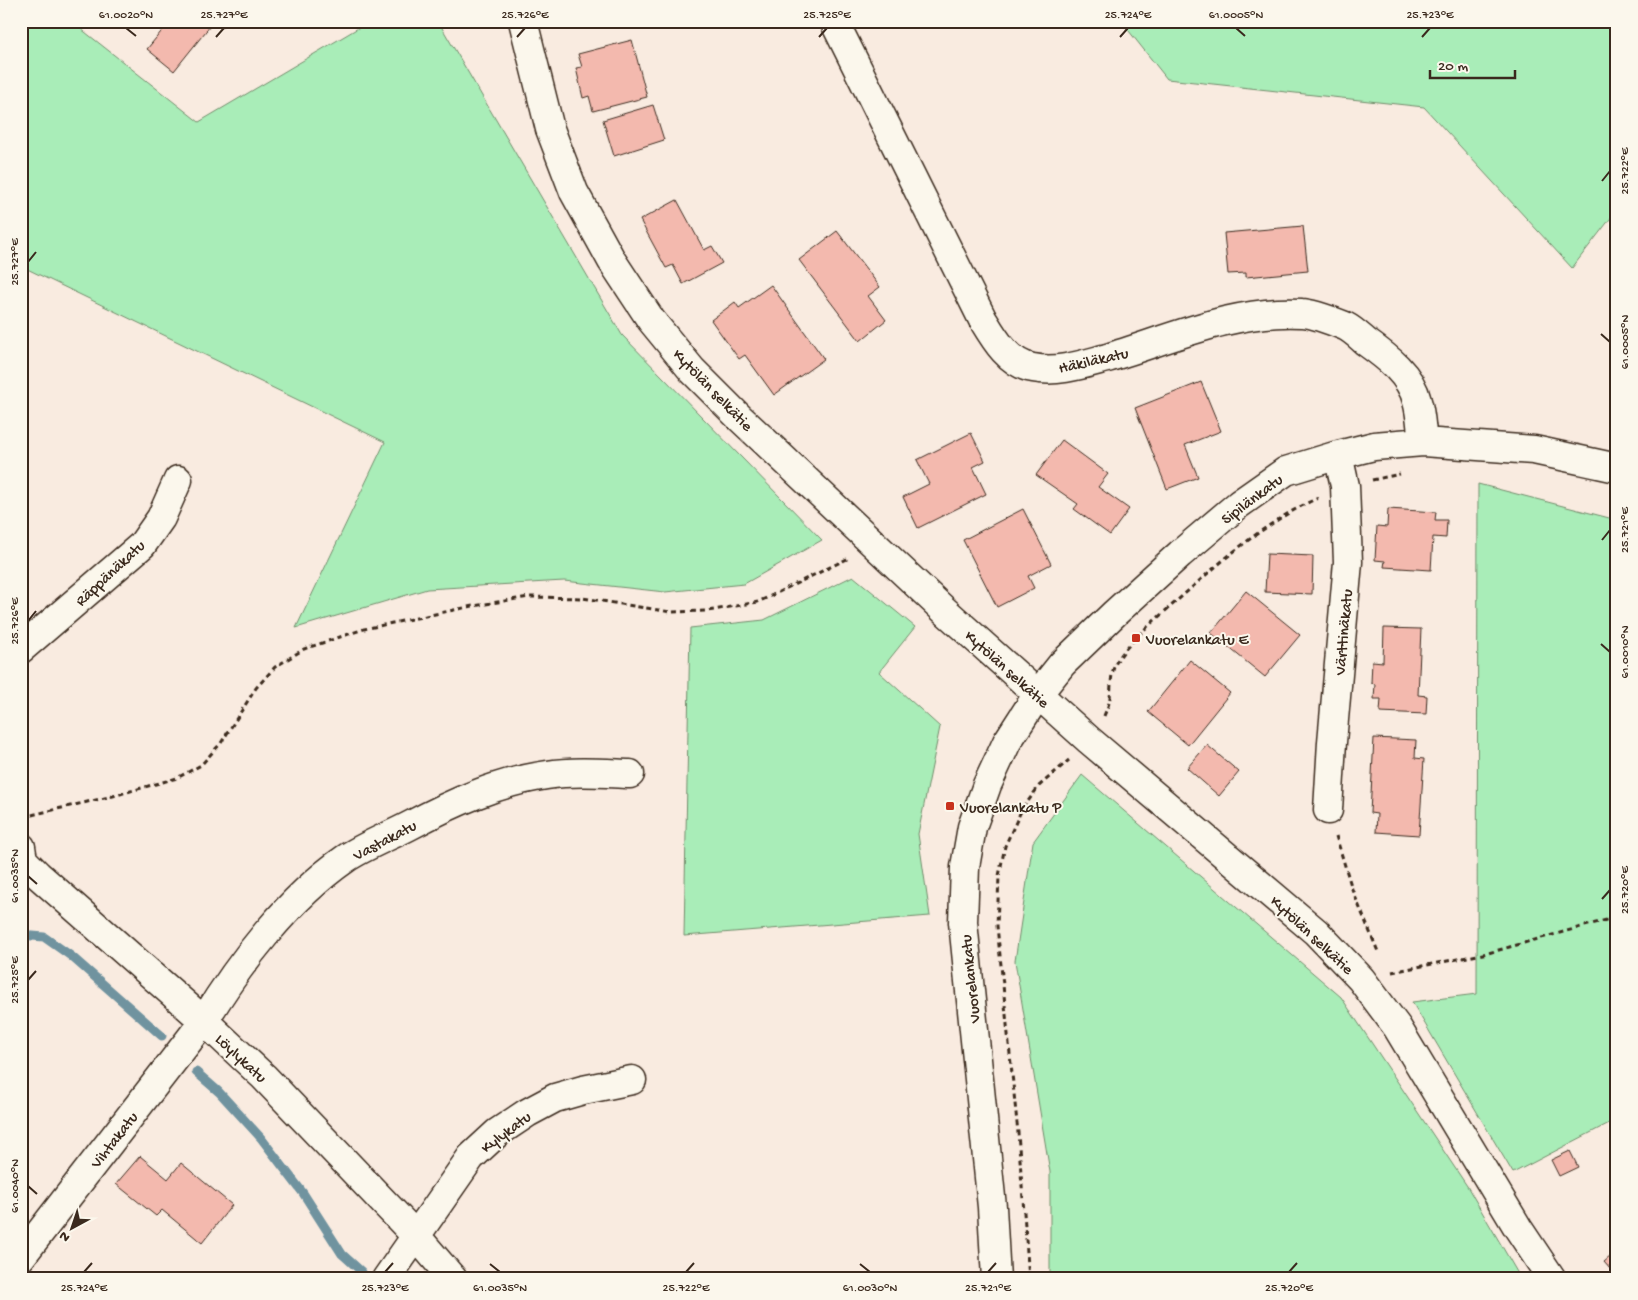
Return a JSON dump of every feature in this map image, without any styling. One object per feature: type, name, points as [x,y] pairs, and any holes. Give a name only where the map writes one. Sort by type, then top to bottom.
[{"type":"street","name":"Kytölän selkätie","points":[[523,21],[550,129],[574,192],[612,261],[651,320],[712,391],[872,543],[1089,740],[1316,932],[1361,979],[1397,1027],[1508,1212],[1552,1279]]},
{"type":"street","name":"Häkiläkatu","points":[[834,21],[983,320],[998,344],[1014,360],[1032,368],[1058,369],[1104,359],[1227,320],[1264,315],[1303,313],[1346,327],[1382,353],[1404,374],[1417,400],[1423,442]]},
{"type":"street","name":"Sipilänkatu","points":[[1038,694],[1062,664],[1180,554],[1239,504],[1286,471],[1374,446],[1423,442],[1534,450],[1617,468]]},
{"type":"street","name":"Värttinäkatu","points":[[1328,810],[1348,562],[1345,486],[1338,455]]},
{"type":"street","name":"Räppänäkatu","points":[[21,650],[142,545],[161,518],[178,480]]},
{"type":"street","name":"Vuorelankatu","points":[[996,1279],[992,1207],[963,922],[965,867],[972,827],[987,785],[1007,742],[1038,694]]},
{"type":"street","name":"Vastakatu","points":[[204,1021],[224,986],[292,905],[318,880],[347,858],[455,802],[512,782],[547,775],[586,772],[630,774]]},
{"type":"street","name":"Löylykatu","points":[[22,856],[57,892],[204,1021],[264,1077],[416,1237],[453,1279]]},
{"type":"street","name":"Vihtakatu","points":[[21,1257],[204,1021]]},
{"type":"street","name":"Kylykatu","points":[[386,1279],[472,1157],[497,1133],[526,1113],[555,1098],[632,1080]]},
{"type":"path","points":[[21,818],[178,778],[202,765],[221,743],[256,688],[275,667],[304,649],[364,629],[473,606],[529,597],[583,598],[670,612],[708,610],[758,602],[857,554],[872,543]]},
{"type":"path","points":[[1029,1279],[1018,1133],[997,926],[999,876],[1005,846],[1021,810],[1039,786],[1063,766],[1089,740]]},
{"type":"path","points":[[1328,810],[1352,889],[1380,956]]},
{"type":"path","points":[[1361,979],[1488,952],[1617,917]]},
{"type":"green space","points":[[21,21],[71,21],[199,122],[370,21],[438,21],[622,335],[822,540],[744,584],[665,592],[564,581],[427,589],[296,628],[385,442],[21,266]]},
{"type":"green space","points":[[1121,21],[1617,21],[1617,210],[1572,268],[1424,107],[1167,79]]},
{"type":"green space","points":[[1478,484],[1617,520],[1617,1119],[1513,1173],[1412,1002],[1477,994]]},
{"type":"green space","points":[[853,576],[915,627],[879,672],[940,727],[918,834],[930,916],[684,936],[690,628],[764,620]]},
{"type":"green space","points":[[1082,775],[1341,997],[1467,1186],[1521,1279],[1050,1279],[1050,1172],[1015,961],[1033,842]]},
{"type":"building","points":[[170,21],[214,21],[174,71],[147,49]]},
{"type":"building","points":[[214,21],[227,21],[222,28]]},
{"type":"building","points":[[632,40],[647,97],[593,111],[589,96],[583,98],[576,68],[582,67],[578,54]]},
{"type":"building","points":[[653,105],[664,140],[614,156],[603,120]]},
{"type":"building","points":[[677,200],[704,250],[712,246],[722,263],[683,284],[673,265],[666,268],[640,220]]},
{"type":"building","points":[[1303,226],[1308,271],[1246,277],[1246,273],[1228,274],[1224,233]]},
{"type":"building","points":[[837,231],[880,287],[868,296],[886,320],[860,341],[799,260]]},
{"type":"building","points":[[771,285],[824,359],[774,395],[745,355],[739,359],[711,320],[735,302],[739,308]]},
{"type":"building","points":[[1201,382],[1221,431],[1185,445],[1198,477],[1167,489],[1135,408]]},
{"type":"building","points":[[971,433],[985,461],[973,467],[986,494],[918,528],[903,497],[929,484],[917,460]]},
{"type":"building","points":[[1062,440],[1108,474],[1098,487],[1129,509],[1110,535],[1074,509],[1078,504],[1036,475]]},
{"type":"building","points":[[1023,509],[1051,564],[1028,576],[1034,588],[997,607],[963,540]]},
{"type":"building","points":[[1388,509],[1436,512],[1435,520],[1447,520],[1446,538],[1433,537],[1431,570],[1384,567],[1385,561],[1375,560],[1377,526],[1387,527]]},
{"type":"building","points":[[1267,554],[1313,556],[1312,594],[1265,592]]},
{"type":"building","points":[[1246,591],[1300,635],[1265,677],[1211,633]]},
{"type":"building","points":[[1384,628],[1421,629],[1418,695],[1427,696],[1426,714],[1380,712],[1381,699],[1374,699],[1375,684],[1371,683],[1372,661],[1383,662]]},
{"type":"building","points":[[1190,660],[1230,693],[1188,745],[1148,712]]},
{"type":"building","points":[[1374,738],[1416,740],[1415,758],[1424,759],[1419,835],[1376,832],[1377,814],[1370,813]]},
{"type":"building","points":[[1207,745],[1239,772],[1219,796],[1187,768]]},
{"type":"building","points":[[1570,1151],[1578,1167],[1559,1176],[1551,1160]]},
{"type":"building","points":[[140,1156],[168,1179],[181,1163],[232,1205],[202,1243],[162,1210],[156,1216],[116,1184]]},
{"type":"building","points":[[1617,1251],[1617,1277],[1604,1262]]},
{"type":"waterway","points":[[21,935],[44,937],[71,956],[162,1036]]},
{"type":"waterway","points":[[196,1072],[219,1092],[261,1138],[303,1193],[342,1254],[362,1272]]},
{"type":"place","name":"Vuorelankatu E","points":[[1136,638]]},
{"type":"place","name":"Vuorelankatu P","points":[[950,806]]}]
